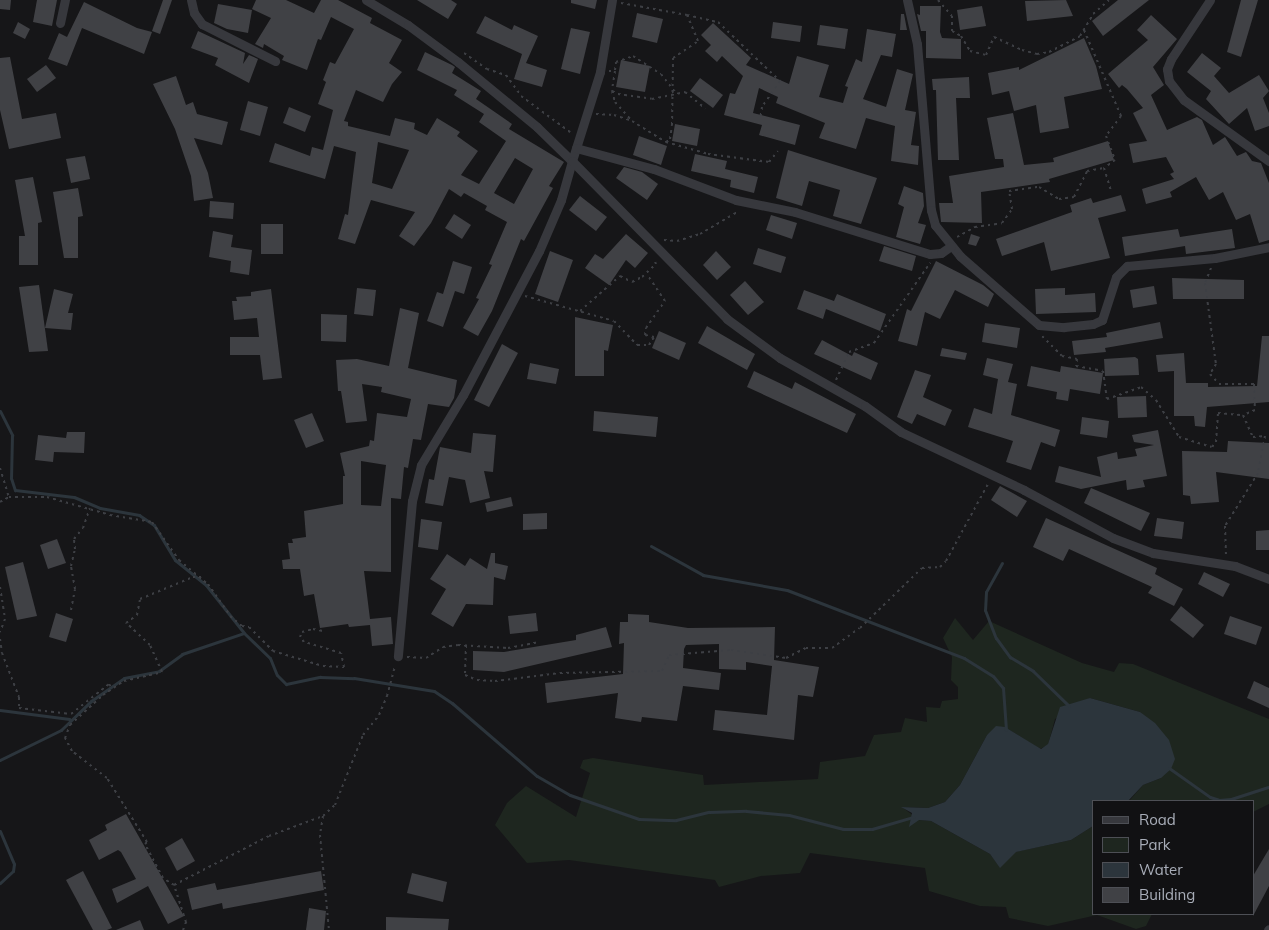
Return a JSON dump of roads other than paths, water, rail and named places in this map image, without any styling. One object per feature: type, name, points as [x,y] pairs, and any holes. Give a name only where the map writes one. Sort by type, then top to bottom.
[{"type":"street","points":[[60,23],[65,0]]},
{"type":"street","points":[[191,0],[194,13],[202,24],[276,61]]},
{"type":"street","points":[[366,0],[408,25],[458,62],[537,127],[727,319],[780,358],[833,386],[923,445],[993,475],[1137,548],[1168,556],[1235,566],[1269,579]]},
{"type":"street","points":[[398,656],[412,501],[421,465],[518,292],[561,200],[600,72],[612,0]]},
{"type":"street","points":[[907,0],[917,44],[931,210],[935,224],[951,246],[1039,325],[1064,327],[1093,324],[1102,320],[1109,306],[1116,277],[1127,266],[1214,258],[1269,247]]},
{"type":"street","points":[[1210,0],[1171,59],[1168,69],[1169,80],[1184,100],[1269,161]]},
{"type":"street","points":[[577,143],[654,169],[720,195],[795,212],[936,255],[951,246]]},
{"type":"water","points":[[1090,698],[1140,712],[1155,723],[1169,740],[1175,759],[1171,769],[1161,778],[1143,785],[1129,800],[1092,800],[1092,827],[1071,840],[1016,852],[1000,868],[990,854],[931,821],[919,820],[909,827],[912,813],[901,807],[928,808],[945,802],[960,785],[987,735],[996,726],[1005,727],[1041,749],[1048,744],[1060,707]]},
{"type":"waterway","points":[[0,411],[12,435],[11,478],[15,490],[74,497],[100,508],[139,515],[154,525],[175,560],[206,585],[244,633]]},
{"type":"waterway","points":[[651,546],[703,575],[787,590],[964,658],[993,676],[1003,688],[1006,730]]},
{"type":"waterway","points":[[1002,563],[986,592],[985,610],[996,638],[1010,657],[1033,671],[1069,706]]},
{"type":"waterway","points":[[0,760],[61,730],[91,701],[124,678],[159,671],[182,654],[244,633],[270,658],[277,675],[286,684],[320,677],[354,678],[434,691],[452,703],[537,776],[570,795],[639,819],[676,820],[709,812],[746,811],[789,815],[843,829],[872,829],[913,817]]},
{"type":"waterway","points":[[0,710],[69,719]]},
{"type":"waterway","points":[[1169,768],[1210,797],[1219,800],[1231,799],[1269,787]]},
{"type":"waterway","points":[[0,831],[14,864],[13,871],[0,883]]}]
